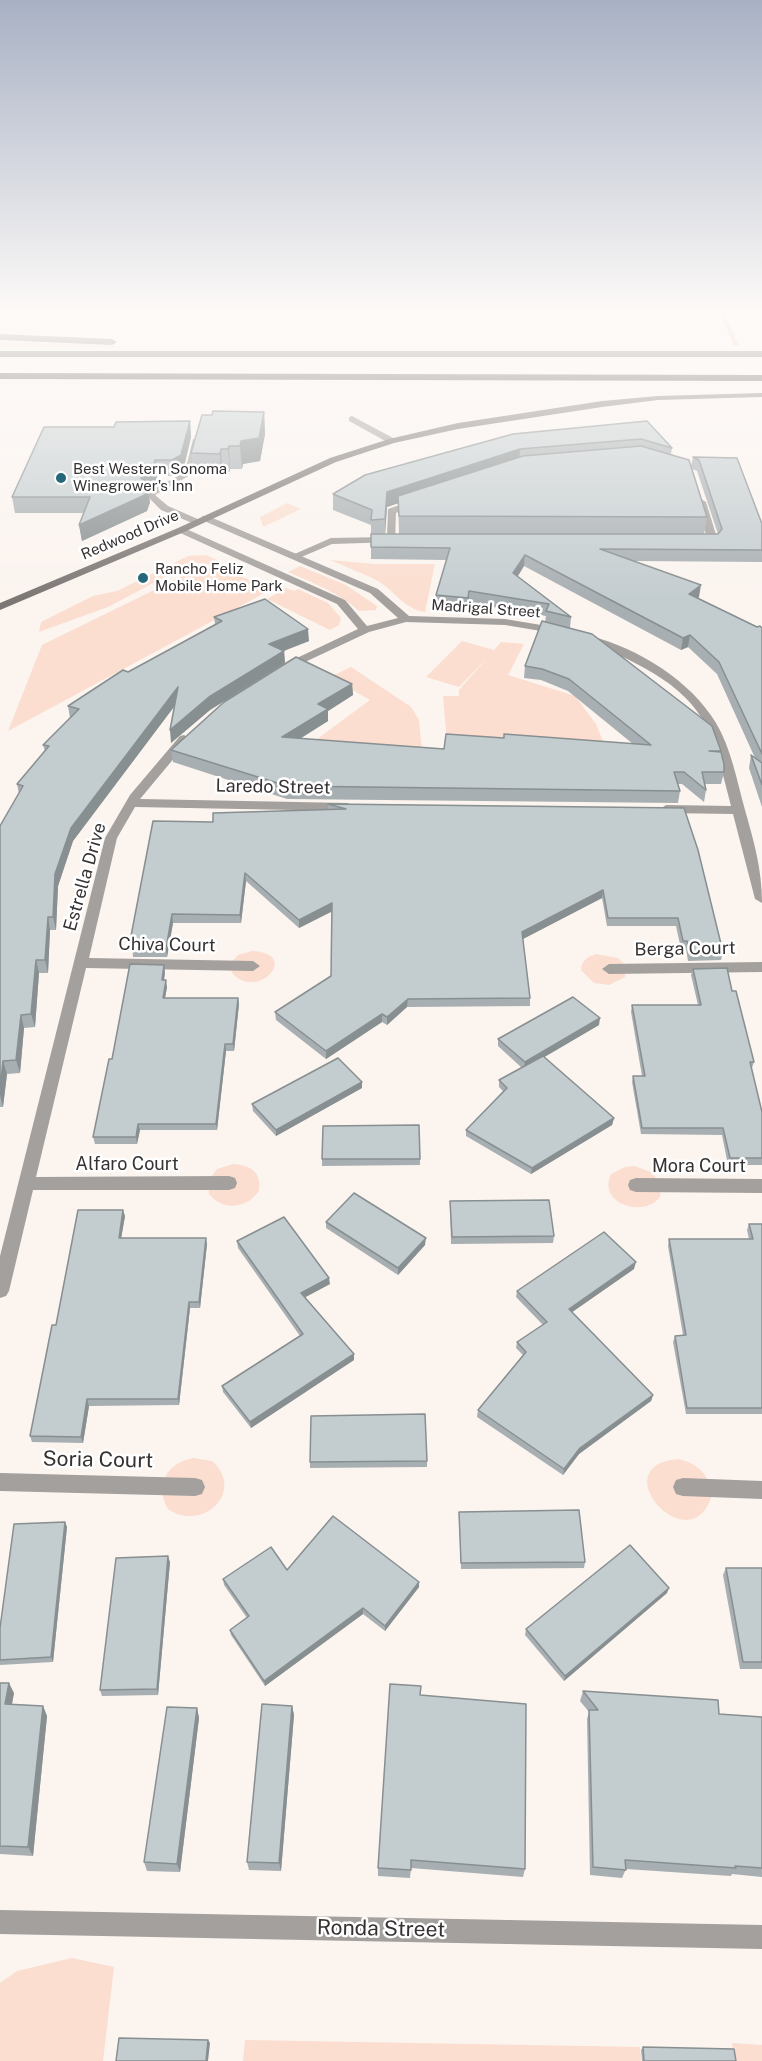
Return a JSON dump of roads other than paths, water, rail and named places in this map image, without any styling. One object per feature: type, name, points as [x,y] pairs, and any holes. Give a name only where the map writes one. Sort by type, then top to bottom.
[{"type":"main road","name":"Redwood Drive","points":[[0,607],[181,530],[333,460],[392,441],[458,426],[581,407]]},
{"type":"street","points":[[352,419],[392,441]]},
{"type":"street","points":[[198,431],[189,473],[150,494],[154,501],[163,507],[296,556],[374,591],[406,619]]},
{"type":"street","points":[[690,541],[713,541],[699,496]]},
{"type":"street","points":[[392,540],[391,511],[423,500]]},
{"type":"street","points":[[181,530],[341,602],[365,630]]},
{"type":"street","points":[[296,556],[331,541],[404,540]]},
{"type":"street","points":[[268,678],[286,667],[365,630],[406,619]]},
{"type":"street","name":"Madrigal Street","points":[[406,619],[534,626],[593,640],[663,673],[688,695],[711,724],[727,766],[762,899]]},
{"type":"street","name":"Estrella Drive","points":[[0,1291],[111,838],[120,817],[152,773],[192,733]]},
{"type":"street","name":"Laredo Street","points":[[131,803],[356,807]]},
{"type":"street","points":[[656,809],[738,810]]},
{"type":"street","name":"Chiva Court","points":[[80,963],[253,966]]},
{"type":"street","name":"Berga Court","points":[[609,969],[762,968]]},
{"type":"street","name":"Alfaro Court","points":[[26,1184],[229,1183]]},
{"type":"street","name":"Mora Court","points":[[636,1185],[762,1186]]},
{"type":"street","name":"Soria Court","points":[[0,1482],[195,1487]]},
{"type":"street","points":[[683,1487],[762,1490]]},
{"type":"street","name":"Ronda Street","points":[[0,1922],[762,1937]]},
{"type":"place","name":"Best Western Sonoma Winegrower's Inn","points":[[61,478]]},
{"type":"place","name":"Rancho Feliz Mobile Home Park","points":[[143,578]]}]
